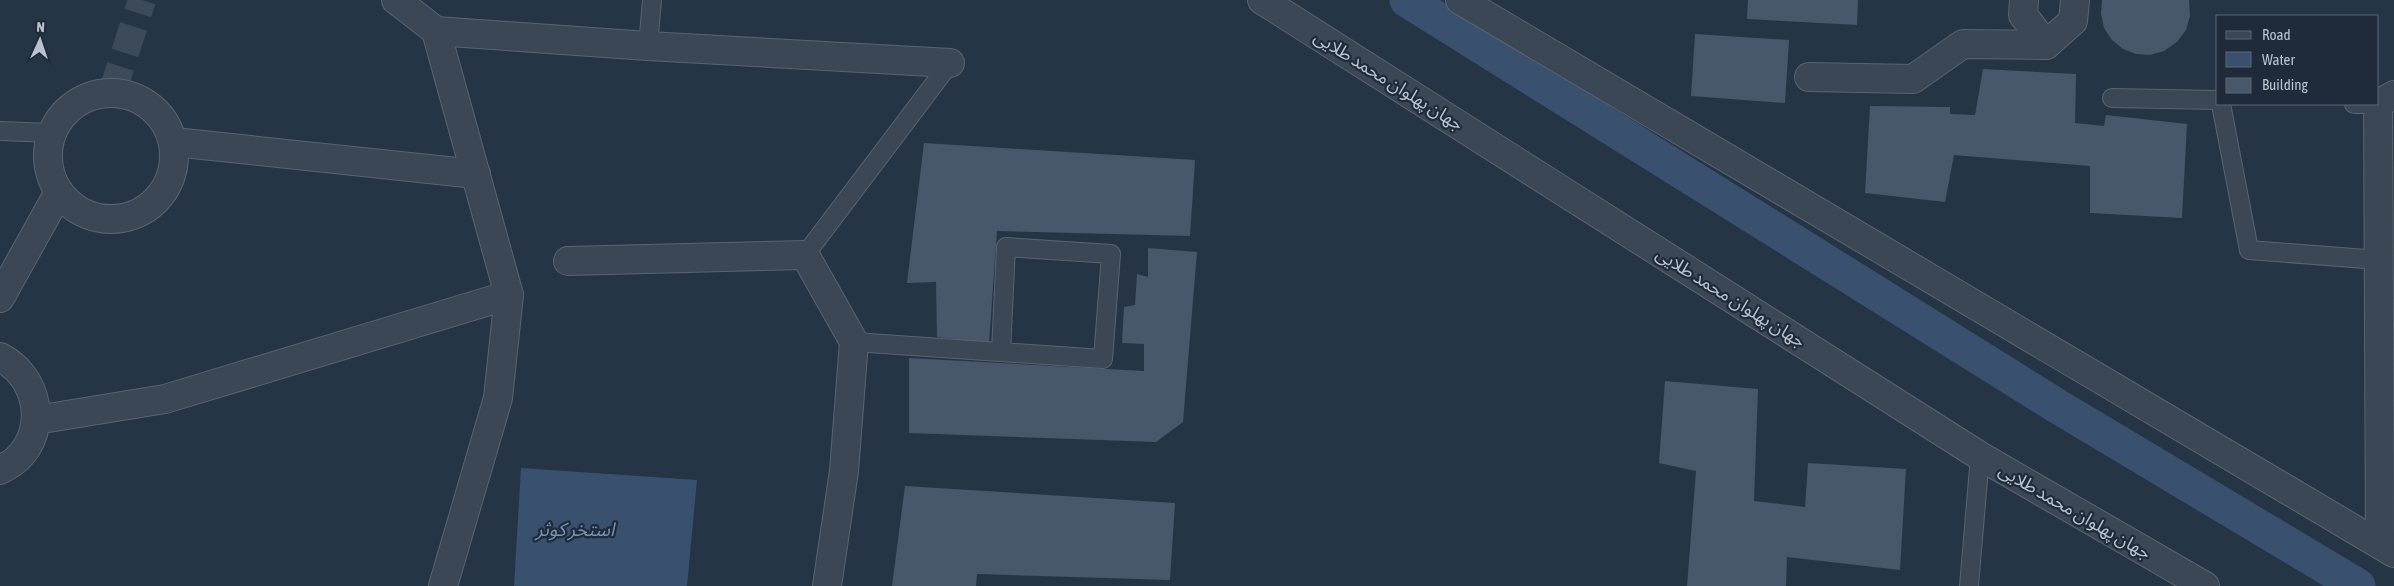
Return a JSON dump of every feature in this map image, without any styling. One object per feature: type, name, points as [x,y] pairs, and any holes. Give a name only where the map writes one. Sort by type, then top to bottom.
[{"type":"street","points":[[396,0],[436,31],[648,46],[950,63]]},
{"type":"street","name":"جهان پهلوان محمد طلایی","points":[[1262,0],[1980,456],[2205,586]]},
{"type":"street","points":[[1460,0],[2387,548]]},
{"type":"street","points":[[2024,0],[2023,15],[2046,45]]},
{"type":"street","points":[[1809,77],[1913,79],[1963,44],[2046,45],[2073,21],[2075,0]]},
{"type":"street","points":[[436,31],[509,295],[498,398],[443,586]]},
{"type":"street","points":[[112,93],[133,97],[151,107],[165,122],[174,142],[175,164],[168,185],[156,202],[137,214],[116,219],[94,217],[74,208],[59,192],[50,173],[48,153],[52,133],[62,116],[76,104],[93,96],[112,93]]},
{"type":"street","points":[[2375,105],[2387,548]]},
{"type":"street","points":[[174,142],[476,174]]},
{"type":"street","points":[[0,298],[59,192]]},
{"type":"street","points":[[568,261],[805,255],[854,342],[844,471],[827,586]]},
{"type":"street","points":[[36,420],[165,400],[509,295]]},
{"type":"street","points":[[0,357],[10,362],[26,378],[35,398],[36,420],[30,441],[17,459],[0,470]]},
{"type":"lane","points":[[648,46],[652,0]]},
{"type":"lane","points":[[805,255],[950,63]]},
{"type":"lane","points":[[2112,98],[2216,100]]},
{"type":"lane","points":[[2222,105],[2249,250],[2379,260]]},
{"type":"lane","points":[[0,131],[52,133]]},
{"type":"lane","points":[[854,342],[1103,359],[1111,254],[1006,248],[1001,352]]},
{"type":"lane","points":[[1969,586],[1980,456]]},
{"type":"water","name":"استخر کوثر","points":[[521,468],[697,480],[687,586],[514,586]]},
{"type":"building","points":[[1748,0],[1858,0],[1857,25],[1747,19]]},
{"type":"building","points":[[2102,0],[2189,0],[2190,16],[2186,30],[2177,42],[2164,51],[2150,55],[2136,54],[2123,49],[2112,40],[2104,28],[2101,14]]},
{"type":"building","points":[[1695,34],[1789,40],[1785,103],[1691,96]]},
{"type":"building","points":[[1983,69],[2076,74],[2075,123],[2104,126],[2106,115],[2187,124],[2182,218],[2090,213],[2090,166],[1954,155],[1945,202],[1865,193],[1870,106],[1950,107],[1950,114],[1975,115]]},
{"type":"building","points":[[924,143],[1195,160],[1190,236],[997,231],[989,343],[937,337],[936,282],[907,283]]},
{"type":"building","points":[[1148,248],[1197,252],[1183,422],[1156,442],[909,433],[909,358],[1144,371],[1144,344],[1122,343],[1124,307],[1135,305],[1137,274],[1148,277]]},
{"type":"building","points":[[2392,373],[2394,373],[2394,502],[2388,496]]},
{"type":"building","points":[[1665,381],[1758,389],[1754,501],[1805,507],[1808,463],[1906,469],[1900,570],[1787,557],[1786,586],[1687,586],[1696,471],[1659,463]]},
{"type":"building","points":[[905,486],[1175,503],[1170,580],[977,574],[976,586],[892,586]]},
{"type":"waterway","points":[[1407,0],[2057,406],[2358,586]]},
{"type":"tunnel","points":[[112,93],[142,0]]}]
